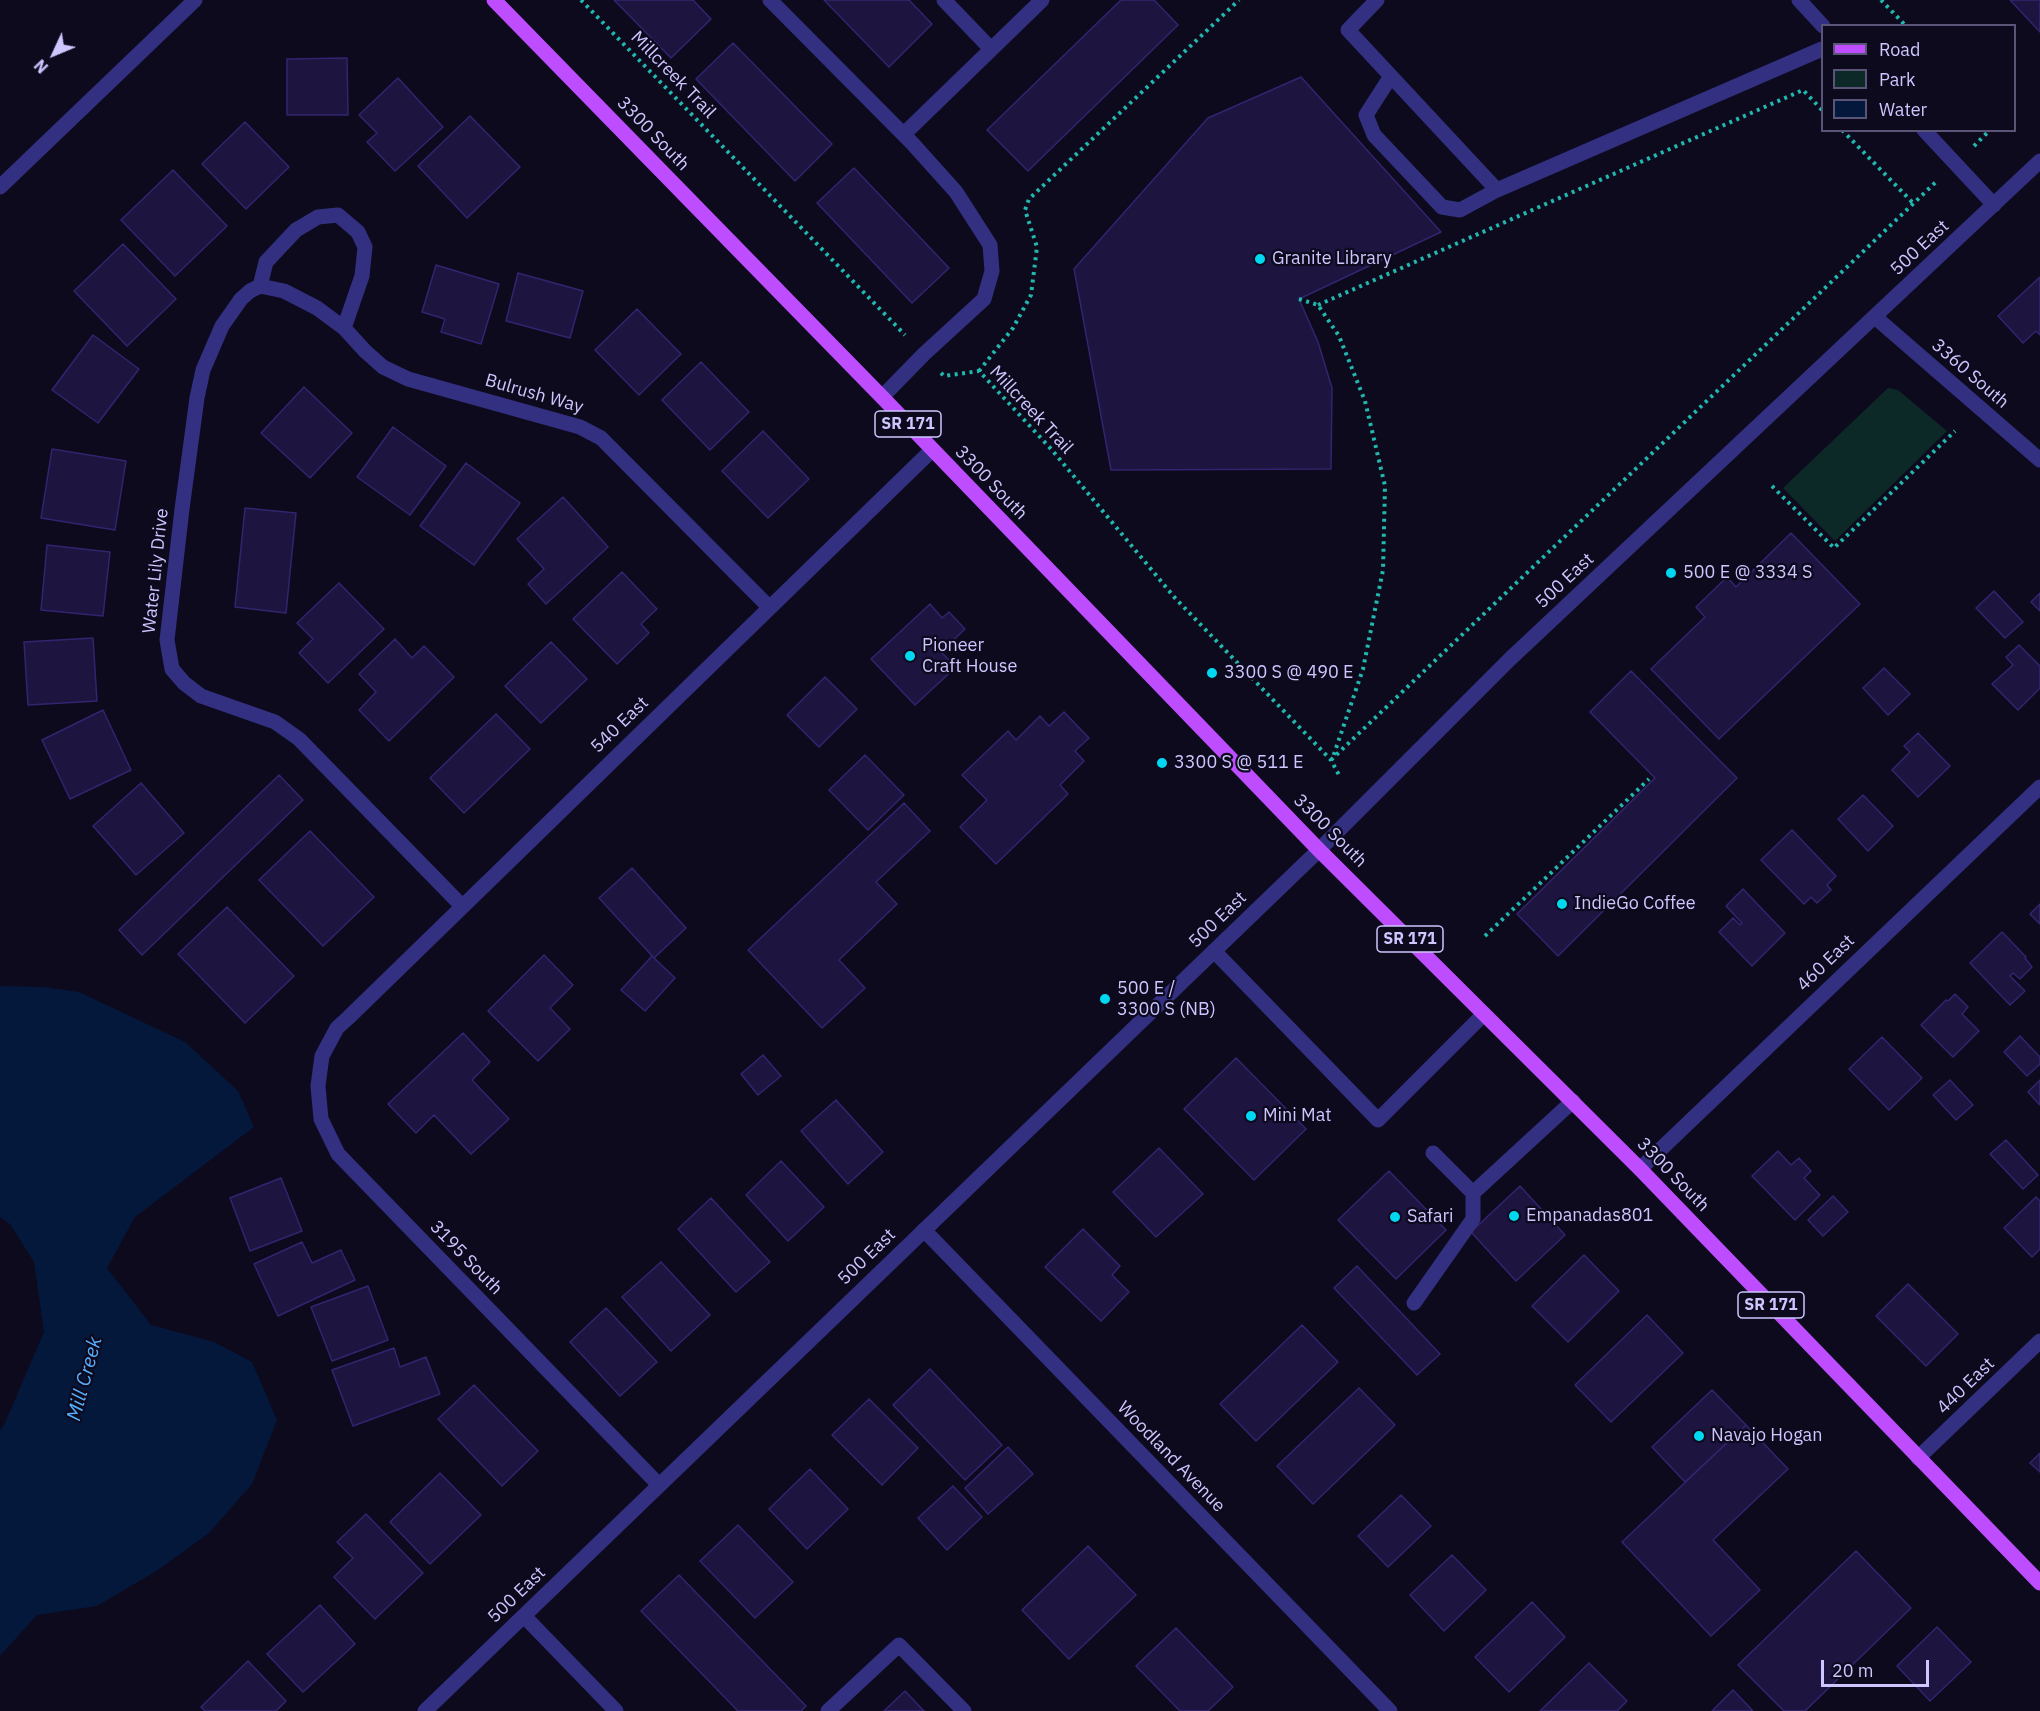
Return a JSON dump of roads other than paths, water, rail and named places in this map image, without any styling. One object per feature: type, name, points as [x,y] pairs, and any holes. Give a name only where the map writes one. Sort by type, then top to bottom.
[{"type":"main road","name":"3300 South","points":[[494,0],[1320,850],[1640,1169],[2040,1583]]},
{"type":"street","points":[[0,187],[195,0]]},
{"type":"street","points":[[770,0],[904,134],[956,192],[990,245],[992,271],[984,299],[924,354],[882,397]]},
{"type":"street","points":[[944,0],[991,49]]},
{"type":"street","points":[[904,134],[1042,0]]},
{"type":"street","points":[[1377,0],[1348,30],[1497,190]]},
{"type":"street","points":[[1799,0],[1821,24]]},
{"type":"street","points":[[1391,76],[1366,115],[1374,135],[1442,207],[1460,210],[1497,190],[1821,49]]},
{"type":"street","points":[[1926,132],[1994,205]]},
{"type":"street","name":"500 East","points":[[425,1711],[1320,850],[1509,660],[2040,160]]},
{"type":"street","points":[[260,286],[267,262],[296,230],[318,217],[338,215],[358,232],[365,247],[362,276],[344,328]]},
{"type":"street","name":"Bulrush Way","points":[[260,286],[284,291],[318,308],[344,328],[364,351],[383,367],[408,379],[580,427],[601,438],[769,607]]},
{"type":"street","name":"Water Lily Drive","points":[[260,286],[241,299],[222,326],[203,370],[182,509],[167,640],[172,669],[184,683],[201,696],[275,722],[299,739],[462,906]]},
{"type":"street","name":"3360 South","points":[[1875,317],[2040,460]]},
{"type":"street","name":"540 East","points":[[338,1028],[932,450]]},
{"type":"street","name":"460 East","points":[[1640,1169],[2039,791]]},
{"type":"street","points":[[1214,951],[1378,1120],[1484,1014]]},
{"type":"street","name":"3195 South","points":[[338,1028],[322,1056],[318,1086],[321,1119],[339,1154],[659,1485]]},
{"type":"street","points":[[1473,1193],[1573,1101]]},
{"type":"street","points":[[1414,1303],[1473,1219],[1473,1193],[1433,1152]]},
{"type":"street","name":"Woodland Avenue","points":[[924,1230],[1390,1711]]},
{"type":"street","name":"440 East","points":[[1918,1458],[2040,1341]]},
{"type":"street","points":[[524,1616],[616,1711]]},
{"type":"street","points":[[828,1711],[899,1645],[964,1711]]},
{"type":"water","name":"Mill Creek","points":[[0,986],[43,987],[79,992],[185,1042],[238,1091],[254,1127],[135,1217],[107,1268],[151,1325],[214,1342],[252,1362],[277,1420],[252,1484],[209,1533],[158,1570],[97,1606],[37,1615],[0,1656],[0,1430],[44,1332],[34,1262],[10,1224],[0,1217]]},
{"type":"place","name":"Granite Library","points":[[1260,259]]},
{"type":"place","name":"500 E @ 3334 S","points":[[1671,573]]},
{"type":"place","name":"Pioneer Craft House","points":[[910,656]]},
{"type":"place","name":"3300 S @ 490 E","points":[[1212,673]]},
{"type":"place","name":"3300 S @ 511 E","points":[[1162,763]]},
{"type":"place","name":"IndieGo Coffee","points":[[1562,904]]},
{"type":"place","name":"500 E / 3300 S (NB)","points":[[1105,999]]},
{"type":"place","name":"Mini Mat","points":[[1251,1116]]},
{"type":"place","name":"Empanadas801","points":[[1514,1216]]},
{"type":"place","name":"Safari","points":[[1395,1217]]},
{"type":"place","name":"Navajo Hogan","points":[[1699,1436]]}]
